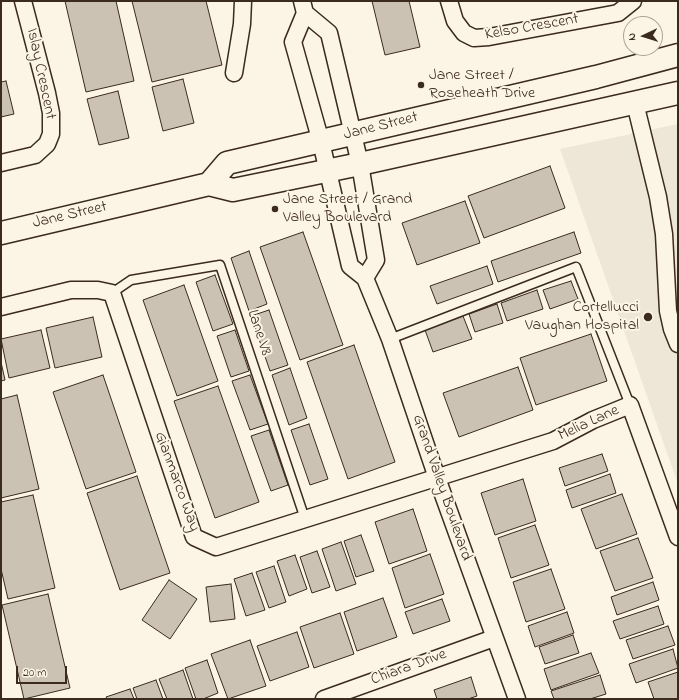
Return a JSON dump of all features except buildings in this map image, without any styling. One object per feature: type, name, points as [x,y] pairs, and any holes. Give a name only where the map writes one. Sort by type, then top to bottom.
[{"type":"main road","name":"Jane Street","points":[[209,184],[227,163],[596,77],[678,55]]},
{"type":"main road","name":"Jane Street","points":[[1,233],[209,184],[232,190],[360,164],[678,93]]},
{"type":"street","name":"Islay Crescent","points":[[1,163],[35,155],[47,144],[51,134],[51,113],[47,93],[23,1]]},
{"type":"street","points":[[234,73],[242,24],[243,1]]},
{"type":"street","name":"Kelso Crescent","points":[[449,1],[455,21],[464,33],[474,38],[489,37],[618,12],[633,1]]},
{"type":"street","points":[[303,7],[329,33],[360,164],[376,260],[364,278]]},
{"type":"street","name":"Grand Valley Boulevard","points":[[303,7],[294,42],[321,142],[350,266],[364,278],[390,339],[437,478],[517,699]]},
{"type":"street","points":[[635,103],[658,197],[664,234],[668,311],[672,329],[678,344]]},
{"type":"street","points":[[1,307],[71,290],[98,290],[112,293]]},
{"type":"street","name":"Gianmarco Way","points":[[112,293],[194,537],[216,547],[437,478]]},
{"type":"street","name":"Melia Lane","points":[[437,478],[553,441],[593,420],[630,405],[678,536]]},
{"type":"street","name":"Chiara Drive","points":[[324,699],[494,638]]},
{"type":"lane","name":"Lane V8","points":[[112,293],[131,280],[220,265],[305,519]]},
{"type":"lane","points":[[390,339],[576,267],[630,405]]},
{"type":"shaded area","name":"Cortellucci Vaughan Hospital","points":[[678,124],[678,484],[560,149]]},
{"type":"place","name":"Jane Street / Roseheath Drive","points":[[421,85]]},
{"type":"place","name":"Jane Street / Grand Valley Boulevard","points":[[275,209]]},
{"type":"place","name":"Cortellucci Vaughan Hospital","points":[[648,317]]}]
